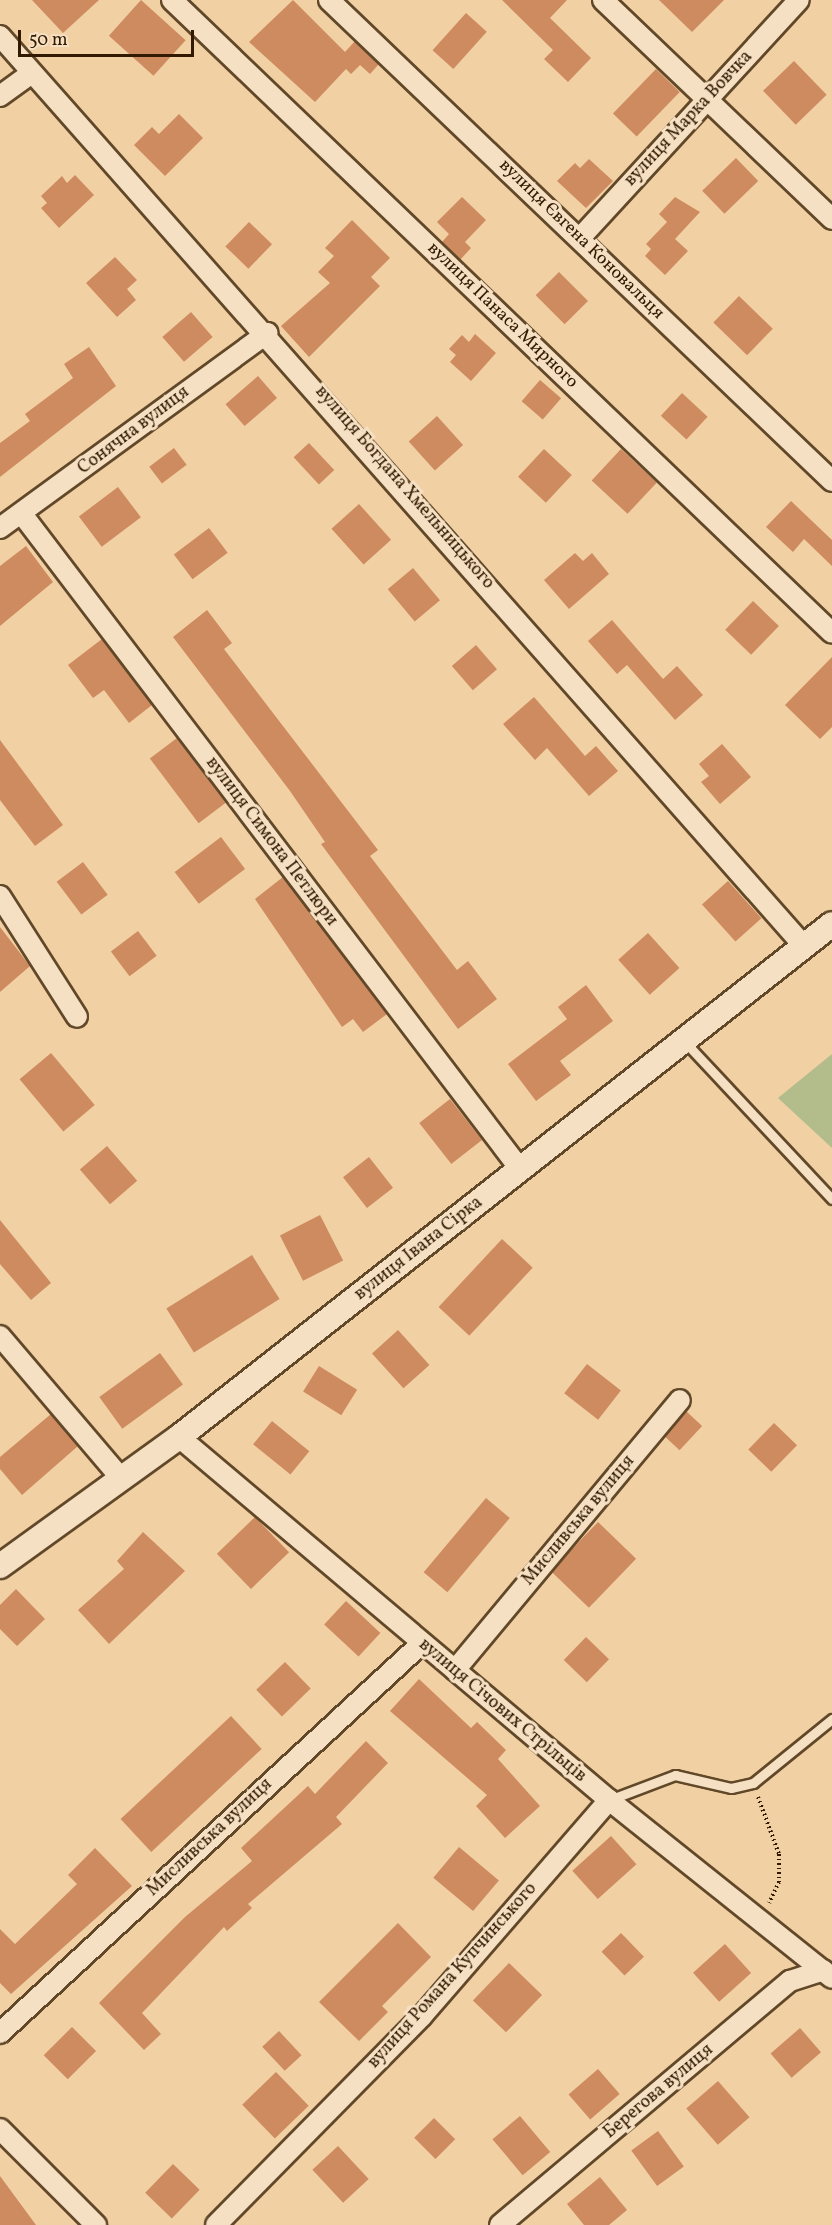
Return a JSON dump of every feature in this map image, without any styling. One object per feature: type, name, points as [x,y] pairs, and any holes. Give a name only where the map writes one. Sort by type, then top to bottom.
[{"type":"street","name":"вулиця Панаса Мирного","points":[[172,0],[832,633]]},
{"type":"street","name":"вулиця Євгена Коновальця","points":[[329,0],[832,481]]},
{"type":"street","points":[[603,0],[832,219]]},
{"type":"street","name":"вулиця Марка Вовчка","points":[[580,238],[799,0]]},
{"type":"street","name":"вулиця Богдана Хмельницького","points":[[0,36],[267,333],[803,945]]},
{"type":"street","points":[[0,96],[32,73]]},
{"type":"street","name":"Сонячна вулиця","points":[[0,528],[267,333]]},
{"type":"street","name":"вулиця Симона Петлюри","points":[[22,514],[520,1169]]},
{"type":"street","points":[[0,896],[77,1017]]},
{"type":"street","name":"вулиця Івана Сірка","points":[[0,1566],[120,1477],[179,1437],[832,924]]},
{"type":"street","points":[[0,1336],[120,1477]]},
{"type":"street","name":"Мисливська вулиця","points":[[455,1670],[680,1400]]},
{"type":"street","name":"вулиця Січових Стрільців","points":[[179,1437],[421,1644],[609,1800],[828,1974]]},
{"type":"street","name":"Мисливська вулиця","points":[[0,2032],[421,1644]]},
{"type":"street","name":"вулиця Романа Купчинського","points":[[216,2225],[422,2016],[609,1800]]},
{"type":"street","name":"Берегова вулиця","points":[[500,2225],[790,1981],[828,1974]]},
{"type":"street","points":[[0,2129],[96,2225]]},
{"type":"lane","points":[[683,1040],[832,1199]]},
{"type":"lane","points":[[609,1800],[675,1775],[731,1788],[753,1783],[832,1719]]},
{"type":"path","points":[[753,1783],[775,1839],[780,1871],[775,1894],[759,1919]]},
{"type":"green space","points":[[832,1054],[832,1148],[778,1098]]},
{"type":"building","points":[[32,0],[99,0],[63,33]]},
{"type":"building","points":[[141,0],[186,40],[153,76],[109,36]]},
{"type":"building","points":[[293,0],[345,52],[355,41],[379,64],[370,74],[360,65],[351,74],[346,69],[315,102],[249,42]]},
{"type":"building","points":[[502,0],[567,0],[550,18],[591,58],[568,82],[544,59],[553,50]]},
{"type":"building","points":[[659,0],[724,0],[692,32]]},
{"type":"building","points":[[466,13],[487,32],[453,69],[433,50]]},
{"type":"building","points":[[794,61],[827,95],[796,125],[763,91]]},
{"type":"building","points":[[656,69],[680,92],[637,137],[613,114]]},
{"type":"building","points":[[179,114],[203,138],[165,176],[134,145],[152,127],[159,134]]},
{"type":"building","points":[[736,158],[758,181],[724,214],[702,191]]},
{"type":"building","points":[[589,159],[613,181],[586,208],[557,181],[575,163],[580,168]]},
{"type":"building","points":[[75,175],[94,195],[59,228],[41,208],[47,203],[41,196],[62,176],[67,183]]},
{"type":"building","points":[[462,197],[486,220],[465,242],[471,248],[460,260],[442,242],[449,234],[437,222]]},
{"type":"building","points":[[675,197],[700,212],[675,239],[688,251],[665,275],[645,256],[651,249],[646,244],[667,222],[659,214]]},
{"type":"building","points":[[352,220],[390,258],[371,277],[380,286],[309,357],[281,326],[330,283],[318,272],[334,256],[325,248]]},
{"type":"building","points":[[249,222],[272,244],[248,269],[225,246]]},
{"type":"building","points":[[115,257],[137,280],[127,289],[136,300],[117,317],[86,283]]},
{"type":"building","points":[[559,272],[588,301],[565,324],[536,295]]},
{"type":"building","points":[[739,296],[773,329],[747,355],[713,323]]},
{"type":"building","points":[[191,312],[213,337],[184,362],[162,337]]},
{"type":"building","points":[[475,334],[496,353],[471,381],[450,362],[456,355],[449,349],[462,335],[469,342]]},
{"type":"building","points":[[89,347],[116,386],[0,477],[0,443],[30,421],[25,414],[73,378],[64,364]]},
{"type":"building","points":[[258,376],[277,398],[245,426],[226,404]]},
{"type":"building","points":[[540,380],[561,398],[543,420],[522,401]]},
{"type":"building","points":[[682,393],[708,417],[686,440],[661,416]]},
{"type":"building","points":[[437,416],[463,445],[435,470],[409,441]]},
{"type":"building","points":[[309,443],[334,470],[319,484],[294,457]]},
{"type":"building","points":[[174,448],[187,465],[162,483],[149,467]]},
{"type":"building","points":[[544,449],[572,475],[546,503],[518,477]]},
{"type":"building","points":[[621,449],[657,482],[628,514],[592,480]]},
{"type":"building","points":[[118,487],[141,517],[102,547],[79,516]]},
{"type":"building","points":[[791,501],[832,540],[832,566],[804,539],[793,552],[766,527]]},
{"type":"building","points":[[359,504],[391,540],[364,564],[332,529]]},
{"type":"building","points":[[209,528],[228,553],[193,579],[174,554]]},
{"type":"building","points":[[26,546],[53,582],[0,626],[0,566]]},
{"type":"building","points":[[575,553],[583,561],[592,553],[609,574],[569,609],[544,580]]},
{"type":"building","points":[[413,568],[440,600],[415,621],[388,589]]},
{"type":"building","points":[[753,601],[779,626],[751,655],[725,630]]},
{"type":"building","points":[[207,610],[232,643],[224,649],[378,850],[370,856],[457,970],[468,961],[497,999],[458,1029],[321,844],[325,842],[290,791],[173,637]]},
{"type":"building","points":[[612,620],[663,679],[677,666],[703,695],[675,720],[627,665],[617,674],[588,641]]},
{"type":"building","points":[[102,639],[152,705],[129,723],[104,690],[93,698],[68,665]]},
{"type":"building","points":[[476,645],[497,669],[473,690],[452,666]]},
{"type":"building","points":[[832,657],[832,727],[820,739],[785,705]]},
{"type":"building","points":[[534,697],[585,756],[596,746],[618,771],[589,796],[547,748],[535,760],[503,724]]},
{"type":"building","points":[[177,738],[226,803],[199,823],[150,758]]},
{"type":"building","points":[[0,740],[63,825],[35,846],[0,800]]},
{"type":"building","points":[[722,744],[751,777],[720,804],[701,782],[709,776],[699,764]]},
{"type":"building","points":[[221,837],[245,869],[199,904],[175,872]]},
{"type":"building","points":[[83,862],[108,895],[81,915],[57,882]]},
{"type":"building","points":[[283,877],[387,1014],[363,1032],[353,1019],[342,1027],[255,899]]},
{"type":"building","points":[[728,881],[761,918],[735,942],[702,904]]},
{"type":"building","points":[[0,927],[30,966],[0,992]]},
{"type":"building","points":[[138,931],[157,956],[130,976],[111,951]]},
{"type":"building","points":[[648,933],[679,968],[650,995],[618,960]]},
{"type":"building","points":[[586,985],[613,1021],[560,1061],[571,1075],[536,1101],[508,1064],[567,1019],[558,1007]]},
{"type":"building","points":[[51,1053],[95,1105],[63,1131],[20,1079]]},
{"type":"building","points":[[450,1099],[482,1140],[451,1164],[419,1123]]},
{"type":"building","points":[[107,1146],[137,1181],[110,1204],[80,1170]]},
{"type":"building","points":[[369,1157],[393,1188],[367,1208],[343,1177]]},
{"type":"building","points":[[320,1215],[343,1260],[303,1281],[280,1235]]},
{"type":"building","points":[[0,1220],[51,1283],[31,1300],[0,1264]]},
{"type":"building","points":[[502,1239],[533,1268],[469,1336],[439,1307]]},
{"type":"building","points":[[252,1255],[280,1299],[194,1353],[166,1309]]},
{"type":"building","points":[[398,1330],[429,1365],[403,1388],[372,1353]]},
{"type":"building","points":[[160,1353],[183,1385],[122,1429],[99,1397]]},
{"type":"building","points":[[587,1364],[621,1390],[598,1420],[564,1393]]},
{"type":"building","points":[[319,1366],[357,1390],[341,1415],[303,1391]]},
{"type":"building","points":[[686,1411],[702,1426],[680,1450],[663,1435]]},
{"type":"building","points":[[51,1414],[78,1446],[22,1495],[0,1469],[0,1457]]},
{"type":"building","points":[[272,1421],[309,1451],[290,1475],[253,1444]]},
{"type":"building","points":[[774,1423],[797,1445],[771,1472],[748,1450]]},
{"type":"building","points":[[486,1498],[510,1518],[447,1592],[424,1572]]},
{"type":"building","points":[[255,1517],[289,1552],[251,1589],[217,1554]]},
{"type":"building","points":[[598,1522],[636,1559],[589,1608],[551,1571]]},
{"type":"building","points":[[143,1532],[185,1571],[109,1644],[78,1610],[124,1569],[117,1561]]},
{"type":"building","points":[[16,1589],[45,1619],[17,1646],[0,1629],[0,1605]]},
{"type":"building","points":[[346,1601],[380,1633],[359,1656],[324,1624]]},
{"type":"building","points":[[586,1637],[609,1659],[587,1682],[564,1660]]},
{"type":"building","points":[[285,1662],[311,1689],[282,1716],[256,1690]]},
{"type":"building","points":[[419,1679],[471,1728],[477,1722],[506,1750],[498,1759],[540,1806],[505,1838],[476,1806],[487,1795],[390,1711]]},
{"type":"building","points":[[231,1716],[262,1749],[151,1852],[121,1819]]},
{"type":"building","points":[[366,1741],[388,1763],[336,1817],[342,1824],[248,1904],[252,1908],[227,1931],[224,1927],[142,2013],[161,2034],[144,2050],[99,2003],[185,1917],[252,1861],[241,1848],[308,1786],[315,1794]]},
{"type":"building","points":[[611,1836],[636,1864],[598,1899],[572,1871]]},
{"type":"building","points":[[459,1847],[499,1880],[473,1911],[433,1878]]},
{"type":"building","points":[[95,1848],[132,1886],[11,1994],[0,1983],[0,1929],[15,1944],[77,1884],[68,1875]]},
{"type":"building","points":[[398,1923],[431,1957],[382,2006],[388,2012],[359,2041],[319,2002]]},
{"type":"building","points":[[621,1933],[644,1957],[625,1975],[602,1952]]},
{"type":"building","points":[[725,1944],[751,1973],[719,2002],[693,1973]]},
{"type":"building","points":[[509,1963],[542,1995],[506,2032],[473,2000]]},
{"type":"building","points":[[72,2027],[96,2051],[68,2079],[44,2055]]},
{"type":"building","points":[[800,2028],[821,2052],[792,2078],[771,2054]]},
{"type":"building","points":[[279,2031],[302,2055],[285,2071],[262,2047]]},
{"type":"building","points":[[598,2069],[620,2094],[590,2119],[569,2095]]},
{"type":"building","points":[[276,2072],[309,2106],[275,2138],[242,2105]]},
{"type":"building","points":[[718,2081],[749,2117],[718,2145],[686,2109]]},
{"type":"building","points":[[520,2116],[550,2152],[523,2175],[492,2139]]},
{"type":"building","points":[[434,2118],[455,2139],[435,2159],[414,2138]]},
{"type":"building","points":[[658,2131],[684,2167],[657,2186],[631,2150]]},
{"type":"building","points":[[338,2146],[369,2179],[343,2203],[312,2170]]},
{"type":"building","points":[[173,2164],[200,2190],[172,2218],[145,2193]]},
{"type":"building","points":[[0,2176],[36,2225],[0,2225]]},
{"type":"building","points":[[600,2177],[627,2210],[609,2225],[584,2225],[567,2204]]}]
